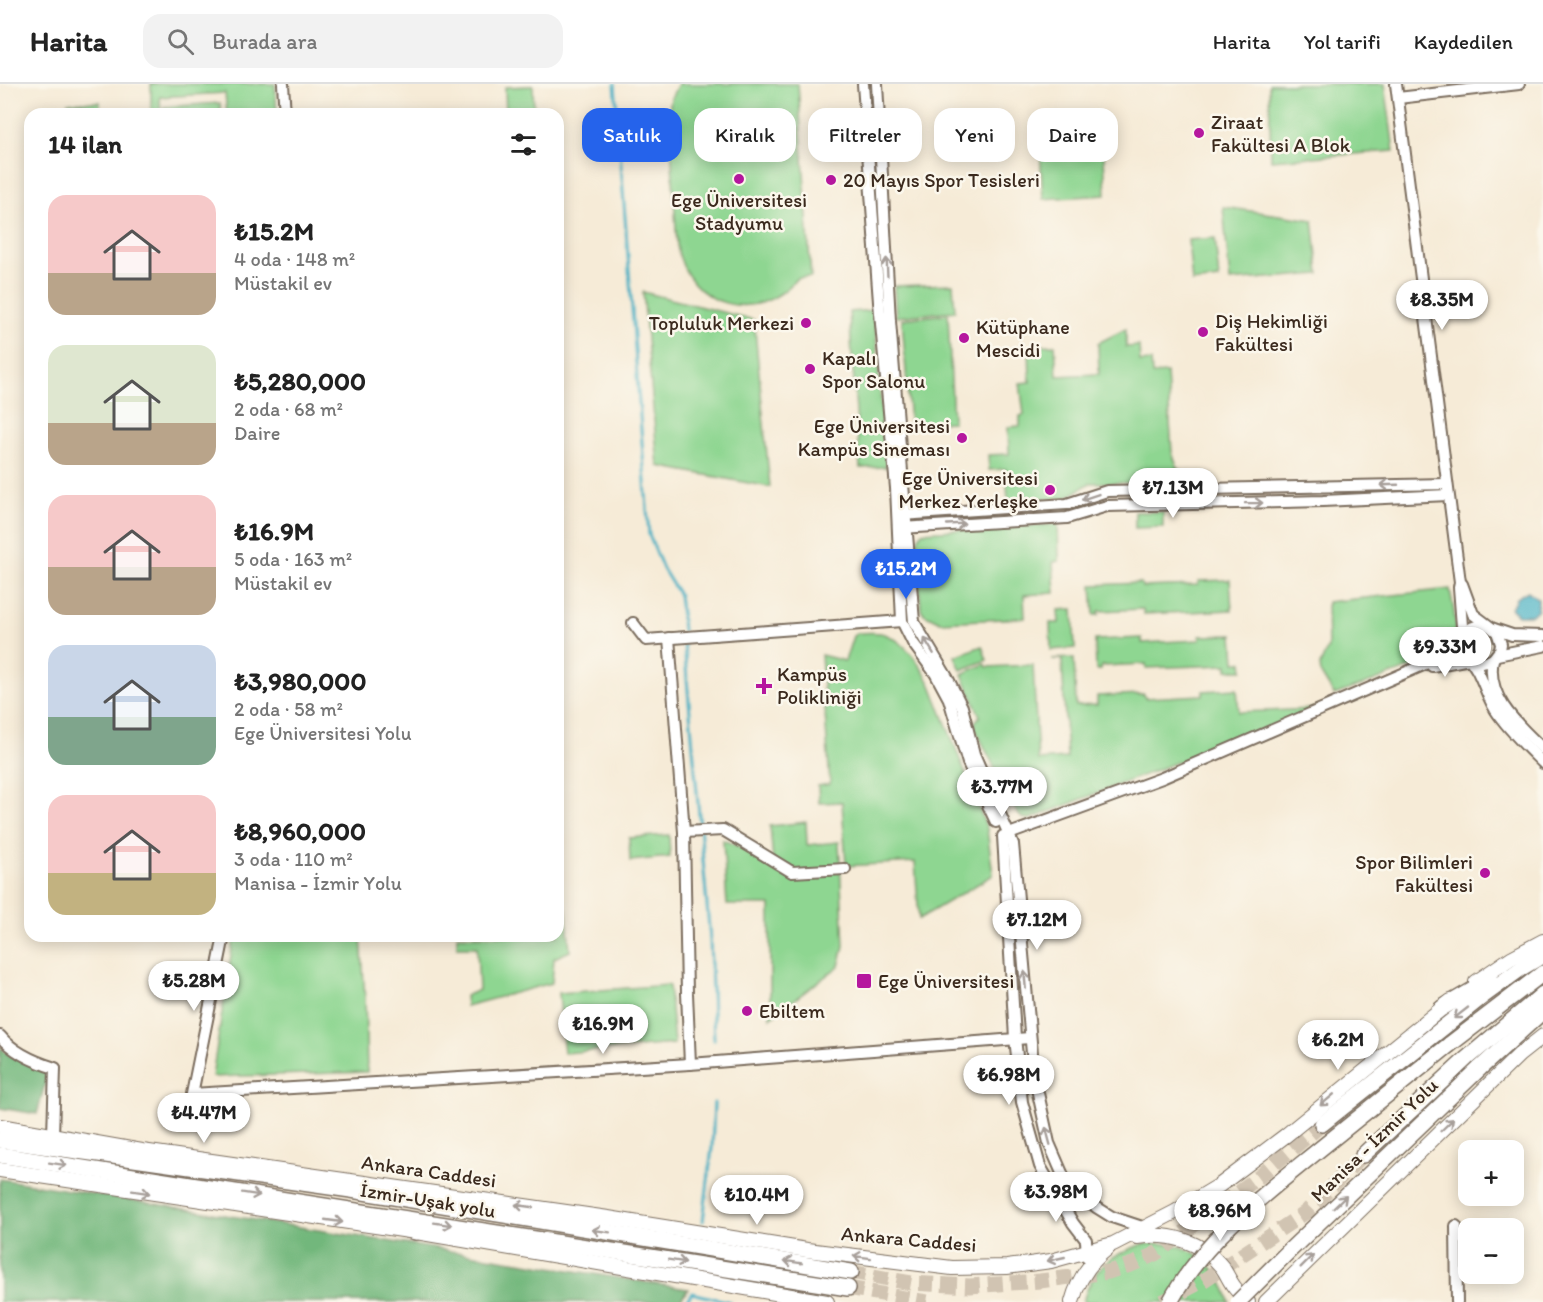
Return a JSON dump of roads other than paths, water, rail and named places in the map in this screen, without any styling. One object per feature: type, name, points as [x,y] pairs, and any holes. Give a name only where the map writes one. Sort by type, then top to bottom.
[{"type":"highway","points":[[1442,1008],[1515,965],[1543,954]]},
{"type":"highway","points":[[1322,1124],[1483,996],[1543,954]]},
{"type":"highway","name":"Manisa - İzmir Yolu","points":[[1170,1302],[1203,1256],[1223,1233],[1265,1195],[1449,1045],[1543,973]]},
{"type":"highway","points":[[1363,1155],[1464,1060],[1543,994]]},
{"type":"highway","name":"Manisa - İzmir Yolu","points":[[1238,1302],[1479,1069],[1543,1011]]},
{"type":"highway","name":"Ankara Caddesi","points":[[0,1140],[351,1190],[851,1272]]},
{"type":"highway","name":"İzmir-Uşak yolu","points":[[0,1155],[848,1288]]},
{"type":"highway","points":[[351,1190],[404,1188]]},
{"type":"highway","points":[[333,1206],[416,1232]]},
{"type":"main road","name":"Ankara Caddesi","points":[[0,1126],[53,1136],[608,1218],[807,1250],[952,1268],[1029,1264],[1051,1261],[1113,1244],[1146,1228],[1220,1185],[1285,1136],[1442,1008],[1511,958],[1543,941]]},
{"type":"main road","points":[[1266,1302],[1511,1063],[1543,1036]]},
{"type":"main road","points":[[0,1170],[416,1232],[827,1302]]},
{"type":"main road","points":[[1072,1302],[1076,1287],[1088,1266],[1113,1244],[1132,1237],[1153,1234],[1173,1236],[1191,1242],[1209,1254],[1248,1302]]},
{"type":"main road","points":[[1234,1287],[1238,1302]]},
{"type":"street","points":[[283,84],[285,108]]},
{"type":"street","points":[[863,84],[903,527],[914,620]]},
{"type":"street","points":[[877,84],[884,301]]},
{"type":"street","points":[[1396,84],[1460,582],[1463,641],[1466,654],[1481,677],[1486,694],[1499,715],[1543,763]]},
{"type":"street","points":[[1398,98],[1519,84]]},
{"type":"street","points":[[902,515],[1067,504],[1107,491],[1323,487],[1448,489]]},
{"type":"street","points":[[1323,487],[1323,501]]},
{"type":"street","points":[[1281,488],[1281,502]]},
{"type":"street","points":[[903,527],[1067,518],[1107,506],[1323,501],[1448,489]]},
{"type":"street","points":[[903,527],[902,621],[913,643],[949,699],[968,763],[1013,844],[1034,1075],[1049,1143],[1065,1180],[1096,1207],[1112,1217],[1173,1236]]},
{"type":"street","points":[[1460,582],[1464,587],[1473,614],[1500,638],[1501,644],[1491,675],[1497,699],[1527,735],[1543,749]]},
{"type":"street","points":[[902,621],[907,614],[914,620],[962,707],[974,754],[1006,835],[1015,1038],[1022,1102],[1040,1166],[1072,1222],[1086,1240],[1088,1266]]},
{"type":"street","points":[[633,623],[646,640],[902,621]]},
{"type":"street","points":[[1006,835],[1162,778],[1414,669],[1449,652],[1463,641],[1472,628],[1482,625],[1512,635],[1543,636]]},
{"type":"street","points":[[669,638],[684,832],[686,982],[690,1064]]},
{"type":"street","points":[[1414,669],[1470,658],[1481,663],[1495,657],[1543,646]]},
{"type":"street","points":[[684,832],[723,830],[792,872],[844,869]]},
{"type":"street","points":[[223,942],[192,1094],[690,1064],[1030,1038]]},
{"type":"street","points":[[0,1036],[8,1046],[42,1064],[55,1068],[53,1136]]},
{"type":"street","points":[[1456,1227],[1457,1302]]},
{"type":"water","points":[[1528,591],[1538,599],[1538,609],[1532,615],[1518,615],[1511,608],[1516,598]]},
{"type":"waterway","points":[[615,84],[649,535],[663,569],[679,595],[683,630]]},
{"type":"waterway","points":[[684,645],[710,939],[714,1040]]},
{"type":"waterway","points":[[703,1221],[712,1148],[714,1103]]},
{"type":"waterway","points":[[685,1302],[692,1293],[730,1302]]},
{"type":"tunnel","points":[[851,1272],[911,1283],[970,1286],[1040,1281],[1108,1272],[1155,1254],[1260,1176],[1322,1124]]},
{"type":"tunnel","points":[[1162,1302],[1201,1282],[1306,1212],[1363,1155]]},
{"type":"tunnel","points":[[848,1288],[927,1302]]},
{"type":"place","name":"Ziraat Fakültesi A Blok","points":[[1199,133]]},
{"type":"place","name":"Ege Üniversitesi Stadyumu","points":[[739,179]]},
{"type":"place","name":"20 Mayıs Spor Tesisleri","points":[[831,180]]},
{"type":"place","name":"Topluluk Merkezi","points":[[806,323]]},
{"type":"place","name":"Diş Hekimliği Fakültesi","points":[[1203,332]]},
{"type":"place","name":"Kütüphane Mescidi","points":[[964,338]]},
{"type":"place","name":"Kapalı Spor Salonu","points":[[810,369]]},
{"type":"place","name":"Ege Üniversitesi Kampüs Sineması","points":[[962,438]]},
{"type":"place","name":"Ege Üniversitesi Merkez Yerleşke","points":[[1050,490]]},
{"type":"place","name":"Kampüs Polikliniği","points":[[764,686]]},
{"type":"place","name":"Spor Bilimleri Fakültesi","points":[[1485,873]]},
{"type":"place","name":"Ege Üniversitesi","points":[[864,981]]},
{"type":"place","name":"Ebiltem","points":[[747,1011]]}]
